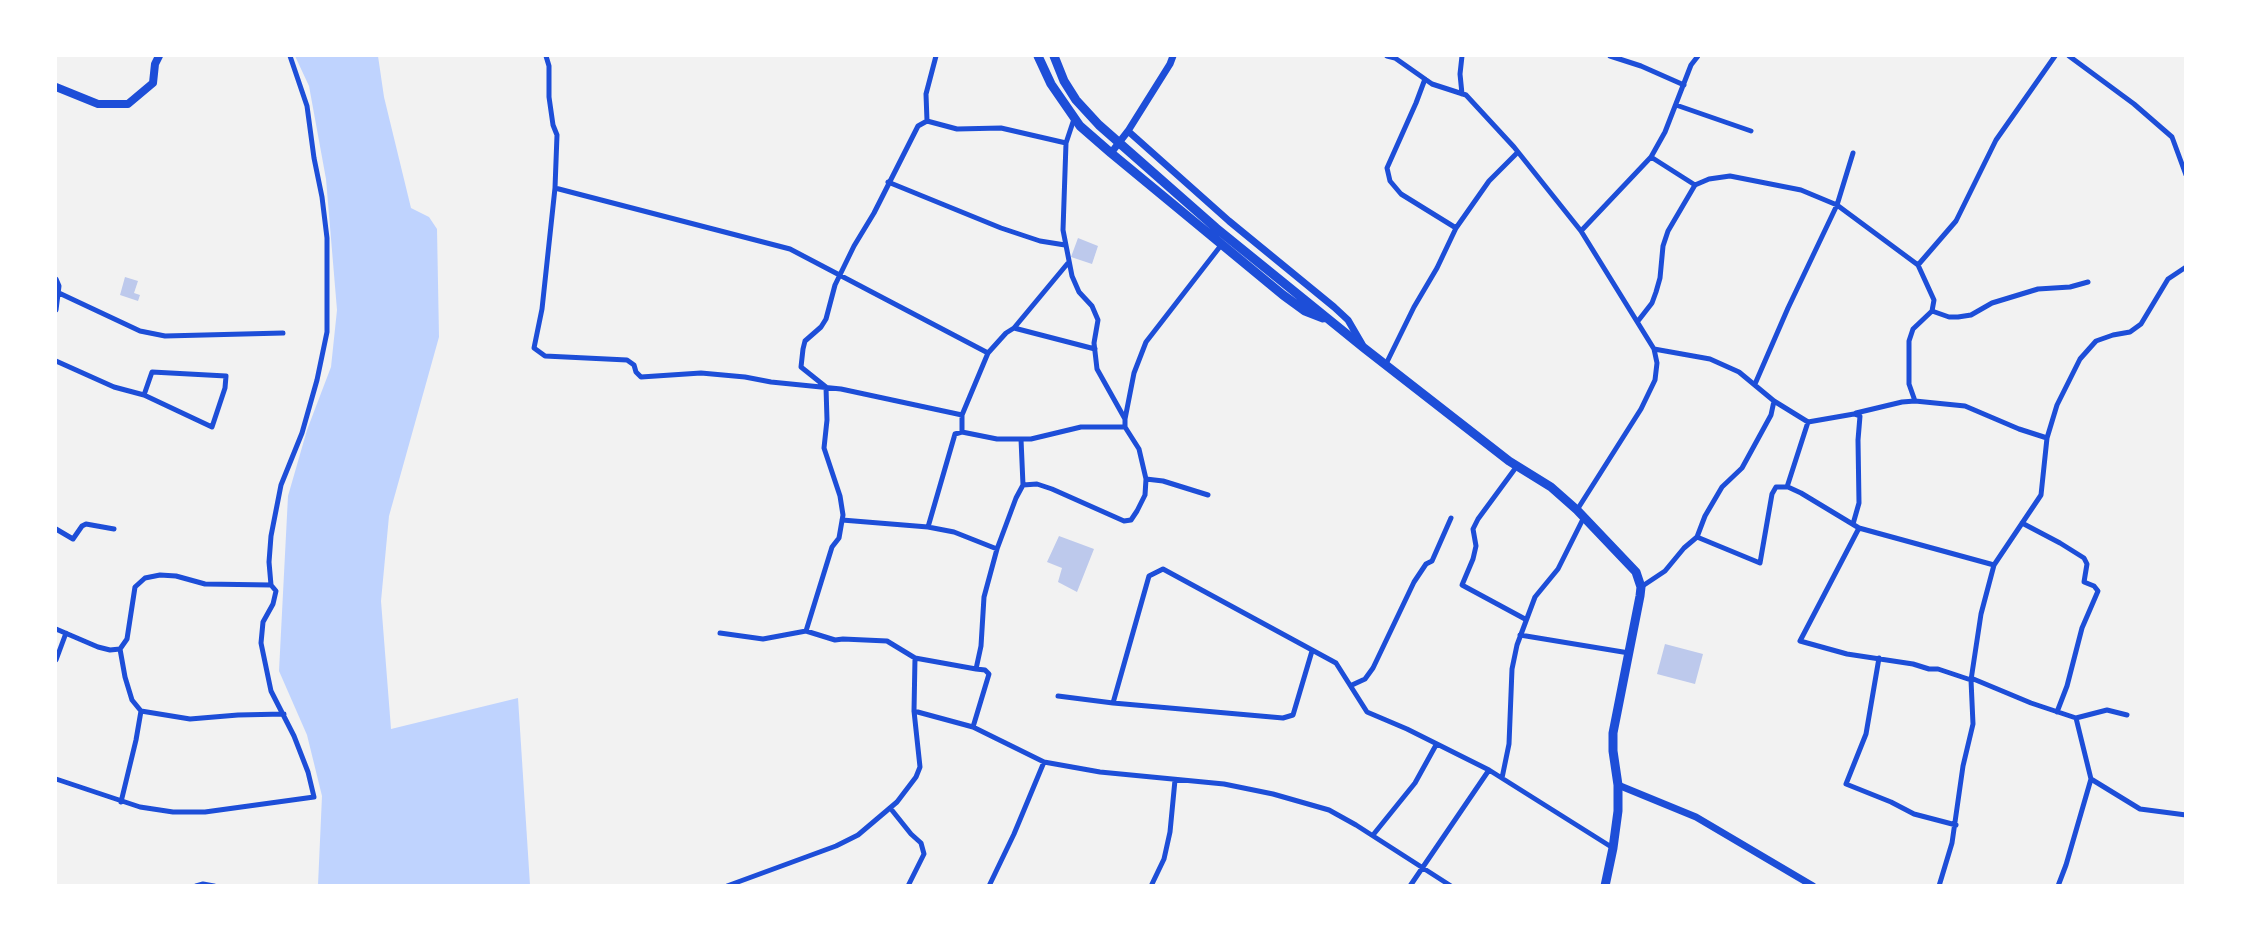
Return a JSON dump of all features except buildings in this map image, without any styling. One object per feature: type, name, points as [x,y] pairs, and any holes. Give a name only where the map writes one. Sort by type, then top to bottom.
[{"type":"main road","points":[[56,87],[98,104],[128,104],[153,83],[155,64],[159,56]]},
{"type":"main road","points":[[1038,56],[1051,84],[1074,119],[1111,153],[1261,278],[1305,311],[1331,321]]},
{"type":"main road","points":[[1054,56],[1064,81],[1076,100],[1099,125],[1216,228],[1364,348],[1517,466],[1551,487],[1577,510],[1636,572],[1641,587],[1612,741],[1618,785],[1618,811],[1605,885]]},
{"type":"street","points":[[56,779],[147,809],[205,812],[314,797],[308,772],[284,714],[270,691],[261,643],[263,622],[273,604],[276,591],[271,585],[269,561],[281,485],[302,433],[317,380],[327,321],[327,238],[322,197],[307,106],[290,56]]},
{"type":"street","points":[[546,56],[549,66],[552,115],[557,135],[555,188],[542,309],[534,348],[545,356],[627,360],[634,365],[641,377],[701,373],[724,375],[825,387],[962,415]]},
{"type":"street","points":[[927,121],[926,94],[936,56]]},
{"type":"street","points":[[1111,153],[1128,131],[1173,56]]},
{"type":"street","points":[[1387,56],[1395,58],[1432,84],[1466,95],[1518,152],[1581,231],[1653,349],[1657,363],[1655,380],[1641,409],[1577,510]]},
{"type":"street","points":[[1462,56],[1460,74],[1462,94]]},
{"type":"street","points":[[1610,56],[1641,66],[1684,85]]},
{"type":"street","points":[[1581,231],[1651,157],[1676,105],[1691,65],[1698,56]]},
{"type":"street","points":[[1917,265],[1956,221],[1996,140],[2055,56]]},
{"type":"street","points":[[2069,56],[2134,104],[2172,136],[2186,175]]},
{"type":"street","points":[[1425,79],[1387,168],[1390,181],[1401,194],[1456,228]]},
{"type":"street","points":[[1676,105],[1752,131]]},
{"type":"street","points":[[1074,119],[1066,143],[1063,230],[1068,263],[1079,292],[1092,306],[1098,320],[1095,349],[1097,369],[1125,419]]},
{"type":"street","points":[[806,631],[832,547],[839,538],[842,520],[840,496],[824,448],[825,387],[801,367],[804,341],[821,327],[826,319],[839,276],[874,213],[888,182],[918,126],[927,121],[957,129],[1001,128],[1066,143]]},
{"type":"street","points":[[1128,131],[1228,221],[1334,307],[1348,320],[1364,348]]},
{"type":"street","points":[[1386,364],[1456,228],[1489,181],[1518,152]]},
{"type":"street","points":[[1755,384],[1837,205],[1853,153]]},
{"type":"street","points":[[1651,157],[1695,185]]},
{"type":"street","points":[[1638,321],[1647,310],[1656,292],[1663,246],[1668,231],[1695,185],[1709,179],[1730,176],[1801,190],[1837,205],[1917,265],[1934,300],[1932,311],[1913,329],[1910,341],[1909,384],[1915,401]]},
{"type":"street","points":[[888,182],[1001,228],[1040,241],[1065,245]]},
{"type":"street","points":[[555,188],[790,249],[988,353]]},
{"type":"street","points":[[1023,485],[1037,484],[1124,521],[1131,520],[1145,495],[1146,479],[1139,449],[1125,427],[1134,373],[1146,342],[1222,244]]},
{"type":"street","points":[[962,432],[962,415],[988,353],[1006,333],[1014,328],[1068,263]]},
{"type":"street","points":[[1939,885],[1956,825],[1963,766],[1973,724],[1971,679],[1981,614],[1994,565],[2041,495],[2047,438],[2057,405],[2080,359],[2096,341],[2130,332],[2141,324],[2168,279],[2186,267]]},
{"type":"street","points":[[56,279],[59,286],[56,310]]},
{"type":"street","points":[[1932,311],[1958,318],[1971,315],[1992,303],[2038,289],[2070,287],[2088,282]]},
{"type":"street","points":[[59,293],[140,331],[165,336],[283,333]]},
{"type":"street","points":[[1014,328],[1095,349]]},
{"type":"street","points":[[1653,349],[1710,359],[1739,372],[1774,400],[1808,422],[1915,401],[1965,406],[2047,438]]},
{"type":"street","points":[[56,361],[114,387],[144,395],[212,426],[225,388],[226,376],[152,372],[144,395]]},
{"type":"street","points":[[1641,587],[1665,571],[1684,548],[1697,537],[1705,516],[1722,487],[1742,468],[1771,415],[1774,400]]},
{"type":"street","points":[[1853,524],[1859,502],[1860,416],[1854,414]]},
{"type":"street","points":[[1787,487],[1808,422]]},
{"type":"street","points":[[928,527],[955,434],[962,432],[997,439],[1030,439],[1081,427],[1125,427]]},
{"type":"street","points":[[976,669],[981,646],[984,597],[997,549],[1023,485],[1021,439]]},
{"type":"street","points":[[1517,466],[1473,529],[1476,546],[1462,585],[1525,620]]},
{"type":"street","points":[[1146,479],[1163,481],[1208,495]]},
{"type":"street","points":[[1697,537],[1760,563],[1772,494],[1776,487],[1787,487],[1859,528],[1994,565]]},
{"type":"street","points":[[1352,685],[1365,680],[1373,668],[1414,582],[1426,564],[1432,561],[1451,518]]},
{"type":"street","points":[[1502,778],[1509,744],[1512,669],[1520,635],[1535,597],[1558,569],[1584,518]]},
{"type":"street","points":[[842,520],[928,527],[954,532],[997,549]]},
{"type":"street","points":[[56,529],[74,539],[82,526],[86,524],[114,529]]},
{"type":"street","points":[[2022,524],[2061,543],[2084,558],[2087,564],[2084,582],[2094,586],[2098,591],[2082,628],[2058,712]]},
{"type":"street","points":[[1859,528],[1800,641],[1847,654],[1938,669],[2076,718],[2107,710],[2127,715]]},
{"type":"street","points":[[1113,703],[1149,576],[1163,569],[1336,663],[1367,712],[1489,770],[1613,848]]},
{"type":"street","points":[[271,585],[205,584],[176,576],[160,575],[145,578],[135,587],[127,639],[120,649],[132,700],[141,711],[190,719],[284,714]]},
{"type":"street","points":[[56,629],[110,650],[120,649]]},
{"type":"street","points":[[720,633],[763,639],[806,631],[835,640],[887,641],[915,658],[985,669],[989,674],[973,727]]},
{"type":"street","points":[[56,660],[66,633]]},
{"type":"street","points":[[1520,635],[1629,653]]},
{"type":"street","points":[[1058,696],[1283,718],[1293,715],[1312,651]]},
{"type":"street","points":[[727,885],[836,846],[858,835],[891,809],[916,777],[920,767],[914,711],[915,658]]},
{"type":"street","points":[[1879,658],[1866,734],[1846,784],[1914,814],[1956,825]]},
{"type":"street","points":[[121,802],[141,711]]},
{"type":"street","points":[[914,711],[973,727],[1044,762],[1100,772],[1224,784],[1273,794],[1329,810],[1451,885]]},
{"type":"street","points":[[2058,885],[2091,779],[2076,718]]},
{"type":"street","points":[[1372,835],[1415,783],[1436,744]]},
{"type":"street","points":[[989,885],[1014,834],[1044,762]]},
{"type":"street","points":[[1410,885],[1489,770]]},
{"type":"street","points":[[2091,779],[2140,809],[2186,815]]},
{"type":"street","points":[[1153,885],[1164,859],[1170,832],[1175,780]]},
{"type":"street","points":[[1618,785],[1696,817],[1813,885]]},
{"type":"street","points":[[891,809],[921,843],[924,854],[908,885]]},
{"type":"street","points":[[196,885],[214,885]]},
{"type":"water","points":[[295,56],[378,56],[384,97],[411,208],[429,217],[437,229],[439,337],[389,516],[381,601],[391,729],[518,698],[530,885],[318,885],[322,796],[307,735],[279,671],[288,496],[307,430],[331,367],[337,310],[326,179],[309,86]]}]
